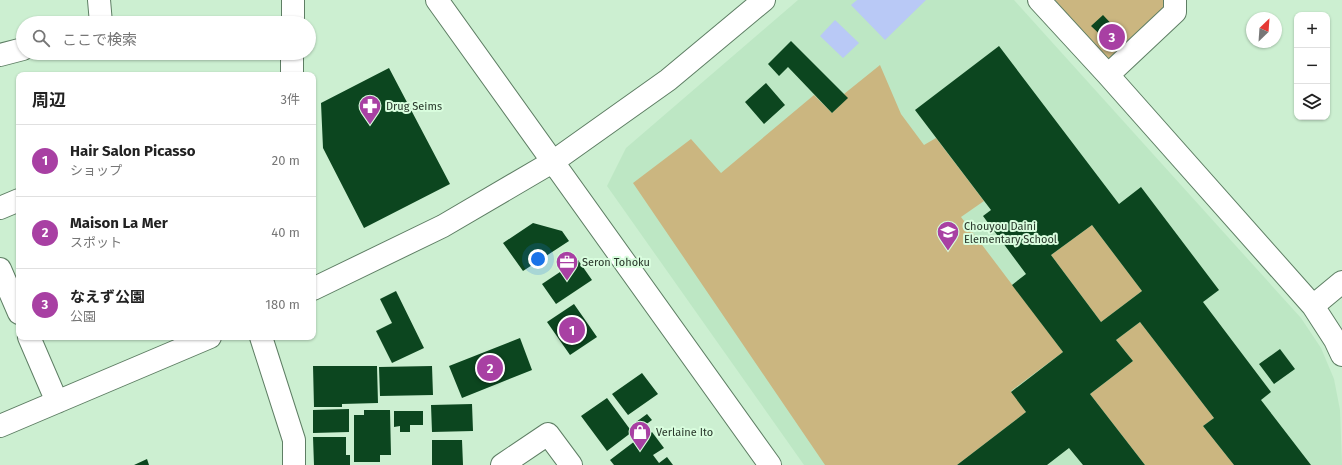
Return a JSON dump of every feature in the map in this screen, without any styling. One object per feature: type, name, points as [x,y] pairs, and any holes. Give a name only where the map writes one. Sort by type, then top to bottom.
[{"type":"street","points":[[99,0],[100,16]]},
{"type":"street","points":[[293,0],[293,16]]},
{"type":"street","points":[[437,0],[554,161],[768,464]]},
{"type":"street","points":[[316,288],[443,226],[554,161],[668,80],[764,0]]},
{"type":"street","points":[[1039,0],[1108,75],[1313,306],[1335,340],[1342,355]]},
{"type":"street","points":[[1108,75],[1175,12],[1175,0]]},
{"type":"street","points":[[0,55],[16,51]]},
{"type":"street","points":[[292,60],[292,72]]},
{"type":"street","points":[[0,208],[16,201]]},
{"type":"street","points":[[0,269],[16,306]]},
{"type":"street","points":[[1313,306],[1342,282]]},
{"type":"street","points":[[30,340],[57,402]]},
{"type":"street","points":[[0,426],[203,340]]},
{"type":"street","points":[[262,340],[294,440],[294,465]]},
{"type":"street","points":[[502,465],[548,434],[571,465]]},
{"type":"shaded area","name":"Chouyou Daini Elementary School","points":[[798,0],[1014,0],[1301,318],[1321,348],[1334,379],[1340,410],[1342,465],[804,465],[607,186],[626,148]]},
{"type":"shaded area","points":[[1055,0],[1164,0],[1164,11],[1109,63]]},
{"type":"shaded area","points":[[880,65],[901,114],[924,145],[936,138],[984,201],[961,217],[1063,352],[1011,391],[1026,412],[957,465],[825,465],[633,183],[691,139],[721,173],[814,95],[832,113],[847,98],[844,94]]},
{"type":"shaded area","points":[[1092,225],[1142,291],[1101,322],[1051,255]]},
{"type":"shaded area","points":[[1140,322],[1214,418],[1203,426],[1234,465],[1145,465],[1090,394],[1133,361],[1116,340]]},
{"type":"water","points":[[857,0],[926,0],[885,40],[851,5]]},
{"type":"water","points":[[835,20],[859,43],[843,58],[820,36]]},
{"type":"building","points":[[1103,15],[1120,33],[1109,43],[1091,26]]},
{"type":"building","points":[[791,41],[848,98],[832,113],[788,67],[779,76],[768,64]]},
{"type":"building","points":[[999,46],[1119,204],[1141,187],[1219,290],[1203,302],[1271,392],[1261,400],[1311,465],[1234,465],[1203,426],[1214,418],[1140,322],[1116,340],[1133,361],[1090,394],[1145,465],[1083,465],[1069,448],[1047,465],[957,465],[1026,412],[1011,392],[1063,352],[1012,285],[1026,274],[983,216],[991,210],[915,110]],"holes":[[[1092,225],[1142,291],[1101,322],[1051,255]]]},
{"type":"building","name":"Drug Seims","points":[[389,68],[450,184],[364,228],[323,148],[321,103]]},
{"type":"building","points":[[766,83],[785,105],[764,124],[745,102]]},
{"type":"building","points":[[533,223],[562,231],[569,241],[523,271],[503,243]]},
{"type":"building","name":"Seron Tohoku","points":[[578,260],[592,280],[556,304],[542,284]]},
{"type":"building","points":[[396,291],[424,348],[392,363],[376,331],[392,323],[380,299]]},
{"type":"building","points":[[574,304],[597,337],[570,355],[547,322]]},
{"type":"building","points":[[520,338],[532,370],[462,398],[449,366]]},
{"type":"building","points":[[1280,349],[1295,369],[1274,384],[1259,364]]},
{"type":"building","points":[[313,366],[377,366],[378,403],[342,404],[342,407],[314,407]]},
{"type":"building","points":[[432,366],[433,395],[380,396],[379,367]]},
{"type":"building","points":[[642,373],[658,394],[628,415],[612,394]]},
{"type":"building","points":[[607,398],[632,432],[607,451],[581,416]]},
{"type":"building","points":[[472,404],[473,431],[432,432],[431,405]]},
{"type":"building","points":[[349,409],[349,432],[313,433],[313,410]]},
{"type":"building","points":[[364,410],[390,410],[391,455],[380,455],[380,462],[354,462],[354,415],[364,415]]},
{"type":"building","points":[[394,411],[423,411],[423,425],[410,425],[410,432],[400,432],[400,426],[394,427]]},
{"type":"building","points":[[647,414],[652,420],[637,431],[632,425]]},
{"type":"building","name":"Verlaine Ito","points":[[652,432],[664,448],[653,455],[659,463],[667,457],[673,465],[614,465],[610,460],[639,438],[641,440]]},
{"type":"building","points":[[313,437],[346,437],[346,455],[350,455],[350,465],[314,465]]},
{"type":"building","points":[[432,440],[462,440],[463,465],[432,465]]},
{"type":"building","points":[[147,459],[149,465],[134,465]]},
{"type":"place","name":"なえず公園","points":[[1112,37]]},
{"type":"place","name":"Drug Seims","points":[[370,126]]},
{"type":"place","name":"Chouyou Daini Elementary School","points":[[948,252]]},
{"type":"place","name":"Seron Tohoku","points":[[567,282]]},
{"type":"place","name":"Hair Salon Picasso","points":[[572,330]]},
{"type":"place","name":"Maison La Mer","points":[[490,368]]},
{"type":"place","name":"Verlaine Ito","points":[[640,452]]}]
